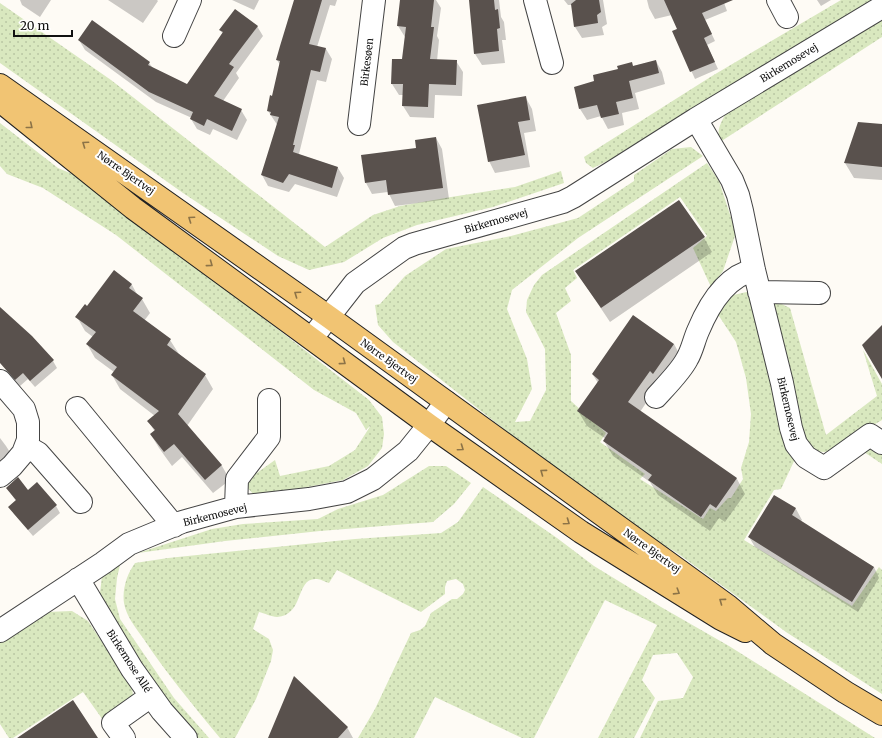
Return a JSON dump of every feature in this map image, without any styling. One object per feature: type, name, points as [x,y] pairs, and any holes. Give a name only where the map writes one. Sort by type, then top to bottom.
[{"type":"main road","name":"Nørre Bjertvej","points":[[0,85],[329,317],[728,606],[774,644],[845,692],[882,714]]},
{"type":"main road","name":"Nørre Bjertvej","points":[[0,101],[133,208],[429,425],[581,532],[721,619],[774,644]]},
{"type":"street","points":[[174,36],[190,0]]},
{"type":"street","name":"Birkesøen","points":[[359,124],[374,0]]},
{"type":"street","points":[[535,0],[552,63]]},
{"type":"street","name":"Birkemosevej","points":[[312,338],[355,283],[404,248],[563,202],[573,197],[696,119],[882,7]]},
{"type":"street","name":"Birkemosevej","points":[[696,119],[732,180],[742,211],[759,292],[796,444],[806,457],[824,468],[870,435],[882,443]]},
{"type":"street","points":[[656,398],[687,359],[698,331],[714,301],[731,281],[746,271],[754,270]]},
{"type":"street","points":[[759,292],[819,293]]},
{"type":"street","points":[[0,381],[24,409],[28,422],[28,440],[23,453],[16,462],[0,476]]},
{"type":"street","points":[[236,507],[237,479],[270,437],[269,400]]},
{"type":"street","name":"Birkemosevej","points":[[0,630],[129,544],[182,522],[236,507],[309,499],[347,492],[374,479],[408,451],[446,402]]},
{"type":"street","points":[[78,408],[174,526]]},
{"type":"street","points":[[26,446],[38,452],[81,502]]},
{"type":"street","name":"Birkemose Allé","points":[[78,579],[132,669],[162,711],[186,738]]},
{"type":"street","points":[[124,738],[113,722],[151,696]]},
{"type":"green space","points":[[841,0],[875,0],[644,143],[593,168],[586,163],[584,157],[712,76]]},
{"type":"green space","points":[[0,3],[111,80],[325,247],[373,215],[400,206],[515,187],[561,171],[564,183],[493,207],[417,225],[383,238],[344,262],[309,270],[278,256],[183,193],[0,63]]},
{"type":"green space","points":[[882,19],[882,37],[720,142],[719,130],[726,113]]},
{"type":"green space","points":[[0,123],[58,168],[84,179],[369,400],[382,417],[384,434],[382,448],[368,466],[343,480],[282,492],[254,495],[246,486],[251,477],[275,460],[280,476],[329,466],[355,450],[371,425],[366,430],[356,413],[314,390],[116,235],[43,188],[7,174],[0,166]]},
{"type":"green space","points":[[691,147],[703,156],[578,238],[512,290],[507,309],[527,359],[532,389],[515,422],[530,421],[546,390],[545,349],[526,312],[527,300],[534,285],[542,275],[707,163],[719,181],[736,233],[723,271],[711,287],[693,248],[707,236],[680,197],[573,270],[577,278],[565,288],[571,301],[556,313],[571,355],[571,401],[606,433],[600,442],[645,474],[640,479],[703,519],[710,508],[716,511],[728,498],[731,498],[743,479],[741,468],[749,442],[751,414],[746,378],[736,342],[717,313],[729,296],[751,291],[795,459],[781,489],[774,490],[744,540],[852,606],[879,567],[882,570],[882,694],[786,632],[677,553],[624,521],[393,342],[378,325],[375,305],[380,304],[405,276],[446,249],[511,236],[578,218],[634,181],[634,175],[672,149]]},
{"type":"green space","points":[[775,301],[790,308],[826,435],[877,396],[863,350],[882,384],[882,420],[833,449],[825,452],[812,451],[802,439],[771,305]]},
{"type":"green space","points":[[871,447],[882,455],[882,464],[864,452]]},
{"type":"green space","points":[[429,466],[446,466],[471,483],[454,504],[433,522],[320,531],[225,541],[138,553],[212,529],[243,524],[318,519],[338,509],[383,495]]},
{"type":"green space","points":[[483,487],[557,538],[594,566],[729,646],[875,738],[640,738],[658,701],[683,698],[693,677],[677,653],[653,655],[642,680],[655,698],[634,738],[598,738],[657,625],[605,600],[534,738],[522,738],[435,697],[414,738],[358,738],[375,709],[411,633],[420,630],[425,626],[431,613],[452,599],[457,599],[465,590],[463,584],[456,579],[447,581],[445,594],[421,612],[337,570],[329,583],[317,579],[310,580],[305,584],[296,604],[286,615],[275,617],[259,612],[253,629],[269,639],[273,650],[271,661],[256,699],[235,738],[220,738],[161,664],[132,622],[125,608],[124,587],[127,577],[135,563],[168,558],[355,539],[441,533],[458,522]]},
{"type":"green space","points":[[112,564],[120,565],[115,599],[120,619],[174,698],[209,738],[196,738],[182,724],[104,612],[100,593],[102,576]]},
{"type":"green space","points":[[72,611],[88,621],[132,687],[133,696],[126,705],[103,720],[83,692],[13,738],[9,738],[0,724],[0,643],[47,612]]},
{"type":"building","points":[[294,0],[322,0],[309,44],[326,48],[320,72],[311,70],[293,145],[295,145],[293,152],[338,167],[332,188],[289,174],[283,183],[261,175],[279,117],[270,115],[271,112],[267,111],[280,61],[276,60]]},
{"type":"building","points":[[400,0],[434,0],[431,27],[434,27],[430,59],[457,60],[456,85],[429,84],[428,107],[402,106],[403,84],[391,84],[392,59],[402,59],[406,27],[397,26]]},
{"type":"building","points":[[469,0],[494,0],[495,10],[498,9],[500,28],[497,29],[499,51],[474,54]]},
{"type":"building","points":[[576,0],[599,0],[601,12],[597,15],[598,23],[574,27],[571,4]]},
{"type":"building","points":[[664,0],[733,0],[702,13],[712,34],[704,38],[715,62],[690,72],[672,31],[677,29]]},
{"type":"building","points":[[235,9],[258,26],[229,64],[234,67],[214,96],[242,109],[232,131],[207,119],[204,126],[190,119],[193,112],[149,92],[78,40],[92,20],[150,62],[148,65],[187,84],[223,32],[219,30]]},
{"type":"building","points":[[656,60],[659,73],[629,81],[633,98],[616,102],[619,114],[601,118],[597,105],[579,109],[574,87],[594,81],[593,75],[618,69],[617,66],[632,62],[633,66]]},
{"type":"building","points":[[526,96],[530,120],[518,122],[525,155],[488,162],[477,105]]},
{"type":"building","points":[[858,122],[882,124],[882,167],[844,163]]},
{"type":"building","points":[[436,137],[443,188],[388,195],[386,180],[365,183],[361,155],[416,148],[415,140]]},
{"type":"building","points":[[679,200],[705,237],[601,308],[575,271]]},
{"type":"building","points":[[114,270],[132,284],[129,288],[143,298],[133,311],[171,339],[167,345],[206,374],[178,414],[222,465],[205,480],[174,444],[164,452],[150,434],[155,430],[147,421],[159,411],[111,375],[117,367],[86,344],[96,332],[75,317],[85,304],[87,306]]},
{"type":"building","points":[[0,307],[32,336],[54,360],[30,381],[23,373],[15,380],[0,363]]},
{"type":"building","points":[[633,315],[674,344],[653,374],[650,371],[628,402],[737,478],[716,508],[710,504],[701,517],[648,480],[652,475],[603,441],[608,433],[577,411],[599,380],[592,374]]},
{"type":"building","points":[[882,325],[882,379],[862,345]]},
{"type":"building","points":[[18,477],[28,490],[37,482],[57,505],[28,530],[8,507],[16,500],[6,488]]},
{"type":"building","points":[[774,495],[796,508],[792,515],[874,567],[852,602],[748,537]]},
{"type":"building","points":[[294,676],[348,727],[338,738],[268,738]]},
{"type":"building","points":[[73,700],[98,738],[17,738]]}]
